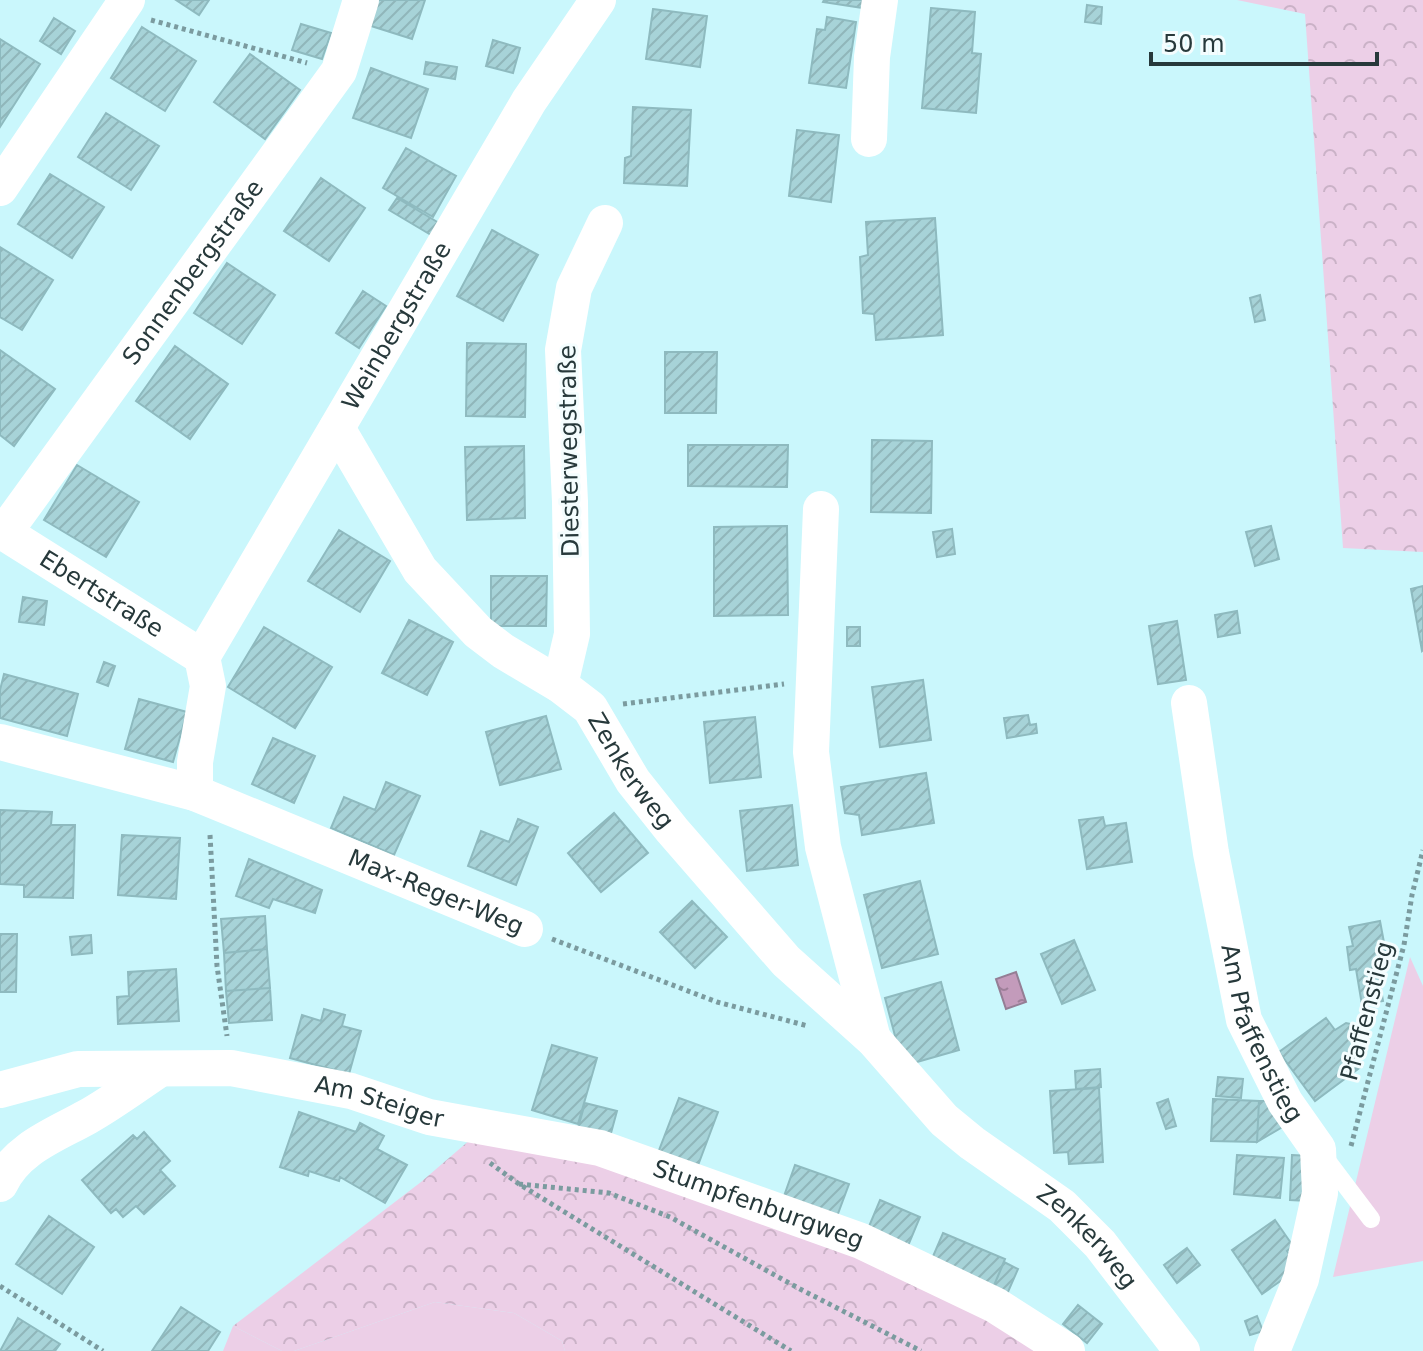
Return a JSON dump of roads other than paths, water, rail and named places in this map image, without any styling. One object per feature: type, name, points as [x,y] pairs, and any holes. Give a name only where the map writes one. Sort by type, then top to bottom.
[{"type":"street","name":"Sonnenbergstraße","points":[[2,532],[339,71],[361,0]]},
{"type":"street","name":"Weinbergstraße","points":[[202,657],[529,101],[598,0]]},
{"type":"street","points":[[869,139],[872,57],[880,0]]},
{"type":"street","points":[[0,188],[123,6]]},
{"type":"street","name":"Diesterwegstraße","points":[[560,685],[572,634],[563,350],[574,288],[605,223]]},
{"type":"street","name":"Zenkerweg","points":[[337,428],[420,570],[478,632],[590,708],[633,781],[786,961],[873,1039],[944,1120],[1062,1206],[1100,1244],[1182,1351]]},
{"type":"street","name":"Zenkerweg","points":[[821,509],[811,752],[823,847],[873,1039]]},
{"type":"street","name":"Ebertstraße","points":[[2,532],[202,657]]},
{"type":"street","points":[[195,793],[195,762],[208,686],[202,657]]},
{"type":"street","name":"Am Pfaffenstieg","points":[[1189,703],[1211,853],[1244,1020],[1285,1102],[1318,1149],[1320,1193],[1301,1279],[1272,1351]]},
{"type":"street","name":"Max-Reger-Weg","points":[[0,742],[195,793],[525,929]]},
{"type":"street","name":"Am Steiger","points":[[0,1090],[78,1069],[231,1068],[351,1091],[429,1117]]},
{"type":"street","points":[[0,1184],[4,1174],[29,1149],[160,1069]]},
{"type":"street","name":"Stumpfenburgweg","points":[[429,1117],[600,1148],[861,1241],[995,1305],[1067,1351]]},
{"type":"lane","points":[[1318,1149],[1371,1219]]},
{"type":"water","points":[[1016,972],[1026,1002],[1006,1009],[996,979]]}]
